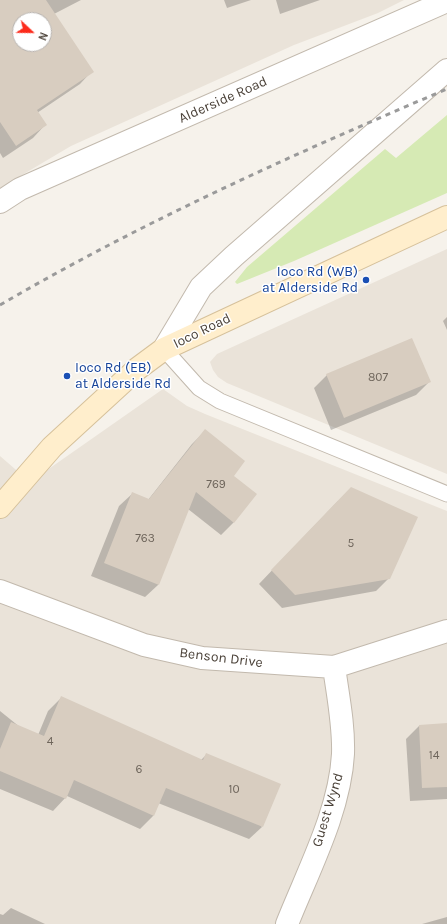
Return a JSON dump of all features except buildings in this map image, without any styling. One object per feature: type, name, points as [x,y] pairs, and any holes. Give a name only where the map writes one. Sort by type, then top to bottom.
[{"type":"main road","name":"Ioco Road","points":[[0,507],[52,448],[137,369],[164,349],[447,217]]},
{"type":"street","name":"Alderside Road","points":[[0,202],[20,189],[447,1]]},
{"type":"street","points":[[164,349],[201,287],[234,256],[447,70]]},
{"type":"street","name":"Benson Drive","points":[[0,591],[144,645],[202,658],[334,667],[447,631]]},
{"type":"street","name":"Guest Wynd","points":[[287,924],[327,825],[339,784],[343,754],[342,716],[334,667]]},
{"type":"lane","points":[[164,349],[199,388],[220,401],[447,494]]},
{"type":"shaded area","points":[[0,0],[404,0],[378,13],[294,45],[71,146],[0,188]]},
{"type":"shaded area","points":[[447,249],[447,474],[227,383],[218,377],[213,370],[210,362],[217,354]]},
{"type":"shaded area","points":[[163,389],[187,406],[205,414],[447,511],[447,924],[0,924],[0,456],[30,482]]},
{"type":"green space","points":[[447,115],[447,193],[294,261],[237,284],[235,282],[247,267],[385,149],[396,158]]},
{"type":"railway","points":[[0,305],[54,274],[164,217],[333,138],[447,89]]},
{"type":"place","name":"Ioco Rd (WB) at Alderside Rd","points":[[366,280]]},
{"type":"place","name":"Ioco Rd (EB) at Alderside Rd","points":[[67,376]]}]
